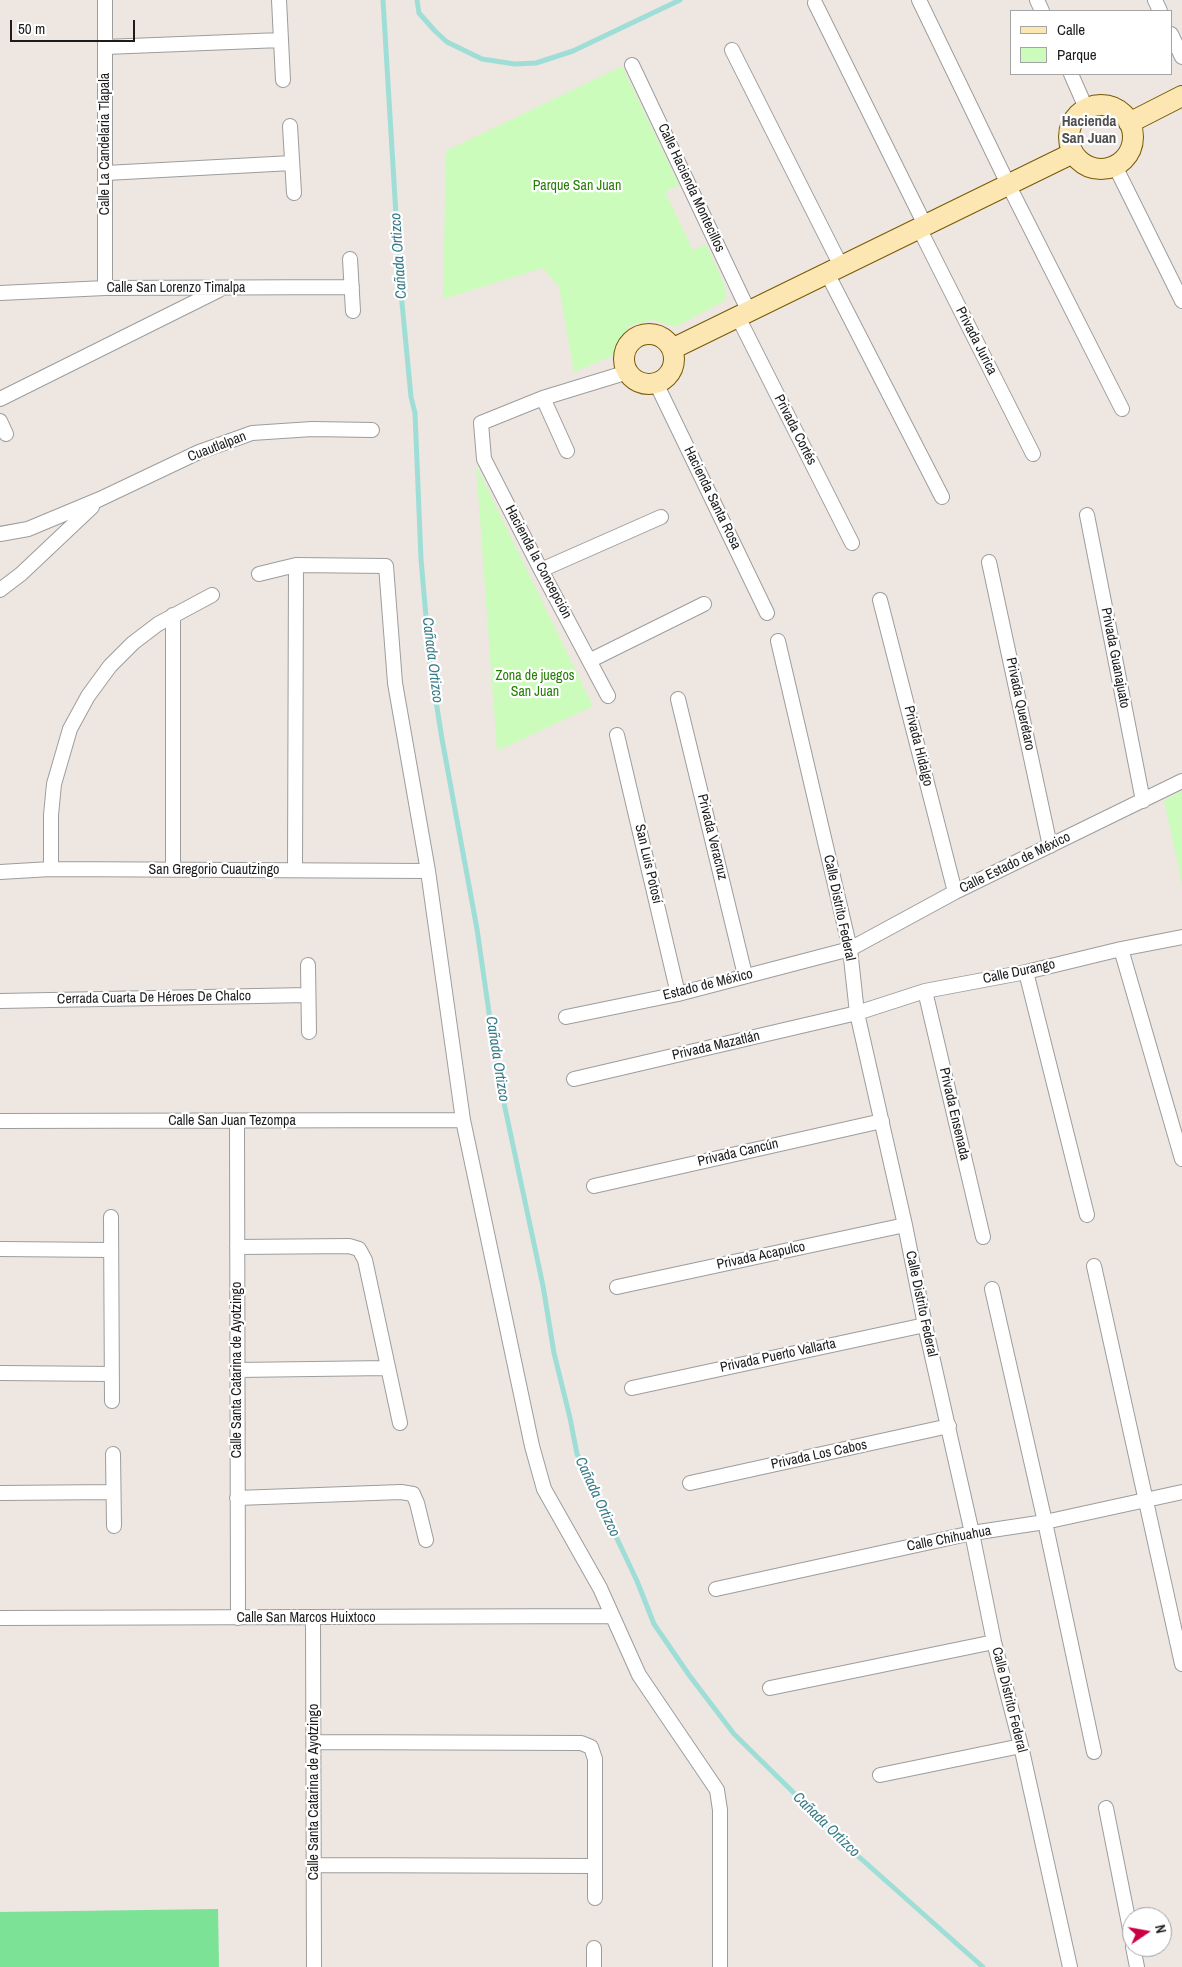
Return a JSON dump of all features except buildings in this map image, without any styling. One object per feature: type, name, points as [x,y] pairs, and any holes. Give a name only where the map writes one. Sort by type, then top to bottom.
[{"type":"street","name":"Calle La Candelaria Tlapala","points":[[105,0],[105,288]]},
{"type":"street","points":[[279,0],[283,80]]},
{"type":"street","points":[[919,0],[1008,184],[1122,409]]},
{"type":"street","name":"Privada Jurica","points":[[815,3],[1033,454]]},
{"type":"street","points":[[1172,36],[1182,57]]},
{"type":"street","points":[[105,47],[281,40]]},
{"type":"street","points":[[732,50],[942,497]]},
{"type":"street","name":"Calle Hacienda Montecillos","points":[[632,65],[744,314]]},
{"type":"street","points":[[1071,75],[1086,108]]},
{"type":"street","points":[[1129,123],[1182,96]]},
{"type":"street","points":[[1106,105],[1123,114],[1129,123],[1132,132],[1132,142],[1129,152],[1115,166],[1106,169],[1096,169],[1079,160],[1073,153],[1069,133],[1072,123],[1078,114],[1086,108],[1106,105]]},
{"type":"street","points":[[290,126],[294,193]]},
{"type":"street","points":[[672,349],[1073,153]]},
{"type":"street","points":[[106,173],[292,163]]},
{"type":"street","points":[[1115,166],[1182,301]]},
{"type":"street","points":[[350,259],[353,311]]},
{"type":"street","name":"Calle San Lorenzo Timalpa","points":[[0,293],[105,288],[352,287]]},
{"type":"street","points":[[0,399],[223,288]]},
{"type":"street","name":"Privada Cortés","points":[[744,314],[852,543]]},
{"type":"street","points":[[655,334],[668,342],[672,349],[674,365],[671,372],[667,377],[656,383],[641,383],[628,372],[624,356],[627,348],[638,336],[655,334]]},
{"type":"street","points":[[567,451],[543,398],[628,372]]},
{"type":"street","name":"Hacienda Santa Rosa","points":[[656,383],[767,613]]},
{"type":"street","name":"Hacienda la Concepción","points":[[543,398],[480,423],[484,459],[541,570],[591,660],[608,696]]},
{"type":"street","points":[[0,421],[6,434]]},
{"type":"street","name":"Cuautlalpan","points":[[0,534],[28,529],[100,499],[199,452],[252,434],[312,429],[372,430]]},
{"type":"street","points":[[0,590],[22,574],[100,499]]},
{"type":"street","name":"Privada Guanajuato","points":[[1087,515],[1143,801]]},
{"type":"street","points":[[541,570],[661,517]]},
{"type":"street","name":"Privada Querétaro","points":[[990,562],[1050,846]]},
{"type":"street","points":[[259,574],[296,566],[386,566],[395,682],[428,871],[463,1120],[532,1446],[544,1489],[600,1588],[639,1675],[717,1790],[720,1810],[720,1967]]},
{"type":"street","points":[[295,870],[296,566]]},
{"type":"street","points":[[51,870],[51,816],[54,784],[70,728],[88,696],[110,666],[132,643],[173,615],[212,595]]},
{"type":"street","name":"Privada Hidalgo","points":[[880,600],[955,892]]},
{"type":"street","points":[[591,660],[704,604]]},
{"type":"street","points":[[173,615],[173,870]]},
{"type":"street","name":"Calle Distrito Federal","points":[[778,641],[850,950],[857,1013],[905,1225],[924,1325],[949,1426],[994,1642],[1021,1746],[1070,1967]]},
{"type":"street","name":"Privada Veracruz","points":[[678,699],[746,975]]},
{"type":"street","name":"San Luis Potosí","points":[[617,735],[678,994]]},
{"type":"street","name":"Calle Estado de México","points":[[850,950],[955,892],[1182,781]]},
{"type":"street","name":"San Gregorio Cuautzingo","points":[[0,872],[51,870],[428,871]]},
{"type":"street","name":"Calle Durango","points":[[857,1013],[924,991],[1026,972],[1121,949],[1182,937]]},
{"type":"street","points":[[1121,949],[1182,1159]]},
{"type":"street","name":"Estado de México","points":[[566,1017],[678,994],[746,975],[850,950]]},
{"type":"street","points":[[308,964],[309,1032]]},
{"type":"street","points":[[1026,972],[1087,1215]]},
{"type":"street","name":"Privada Ensenada","points":[[924,991],[983,1237]]},
{"type":"street","name":"Cerrada Cuarta De Héroes De Chalco","points":[[0,1001],[308,995]]},
{"type":"street","name":"Privada Mazatlán","points":[[574,1079],[857,1013]]},
{"type":"street","name":"Calle San Juan Tezompa","points":[[0,1122],[463,1120]]},
{"type":"street","name":"Calle Santa Catarina de Ayotzingo","points":[[237,1121],[238,1618]]},
{"type":"street","name":"Privada Cancún","points":[[594,1186],[882,1121]]},
{"type":"street","points":[[111,1217],[112,1401]]},
{"type":"street","name":"Privada Acapulco","points":[[618,1286],[905,1225]]},
{"type":"street","points":[[237,1247],[349,1246],[359,1249],[365,1260],[400,1423]]},
{"type":"street","points":[[0,1249],[111,1250]]},
{"type":"street","points":[[1094,1266],[1182,1664]]},
{"type":"street","points":[[992,1289],[1045,1522],[1094,1752]]},
{"type":"street","name":"Privada Puerto Vallarta","points":[[632,1388],[924,1325]]},
{"type":"street","points":[[237,1370],[388,1368]]},
{"type":"street","points":[[0,1373],[112,1374]]},
{"type":"street","name":"Privada Los Cabos","points":[[690,1483],[949,1426]]},
{"type":"street","points":[[113,1454],[114,1526]]},
{"type":"street","points":[[0,1493],[113,1492]]},
{"type":"street","points":[[237,1498],[401,1492],[413,1494],[426,1540]]},
{"type":"street","name":"Calle Chihuahua","points":[[716,1589],[972,1532],[1045,1522],[1182,1492]]},
{"type":"street","name":"Calle San Marcos Huixtoco","points":[[0,1618],[612,1616]]},
{"type":"street","name":"Calle Santa Catarina de Ayotzingo","points":[[313,1618],[314,1967]]},
{"type":"street","points":[[770,1688],[994,1642]]},
{"type":"street","points":[[314,1742],[581,1743],[591,1747],[595,1759],[595,1898]]},
{"type":"street","points":[[880,1775],[1021,1746]]},
{"type":"street","points":[[1106,1808],[1126,1907]]},
{"type":"street","points":[[314,1865],[594,1866]]},
{"type":"street","points":[[594,1948],[594,1967]]},
{"type":"green space","name":"Parque San Juan","points":[[622,66],[679,185],[665,192],[693,250],[706,244],[725,286],[726,300],[675,327],[653,320],[629,326],[614,355],[574,372],[559,287],[543,268],[443,299],[446,151]]},
{"type":"green space","name":"Zona de juegos San Juan","points":[[476,465],[593,706],[497,751]]},
{"type":"green space","points":[[1182,791],[1182,884],[1164,800]]},
{"type":"green space","points":[[218,1909],[219,1967],[0,1967],[0,1912]]},
{"type":"waterway","name":"Cañada Ortizco","points":[[383,0],[400,282],[411,397],[415,413],[421,559],[430,663],[477,929],[498,1075],[543,1286],[554,1353],[577,1454],[637,1581],[654,1624],[689,1675],[734,1734],[858,1856],[983,1967]]},
{"type":"waterway","points":[[417,0],[419,13],[447,42],[482,59],[515,64],[536,63],[573,51],[680,0]]},
{"type":"district","name":"Hacienda San Juan","points":[[1089,130]]}]
